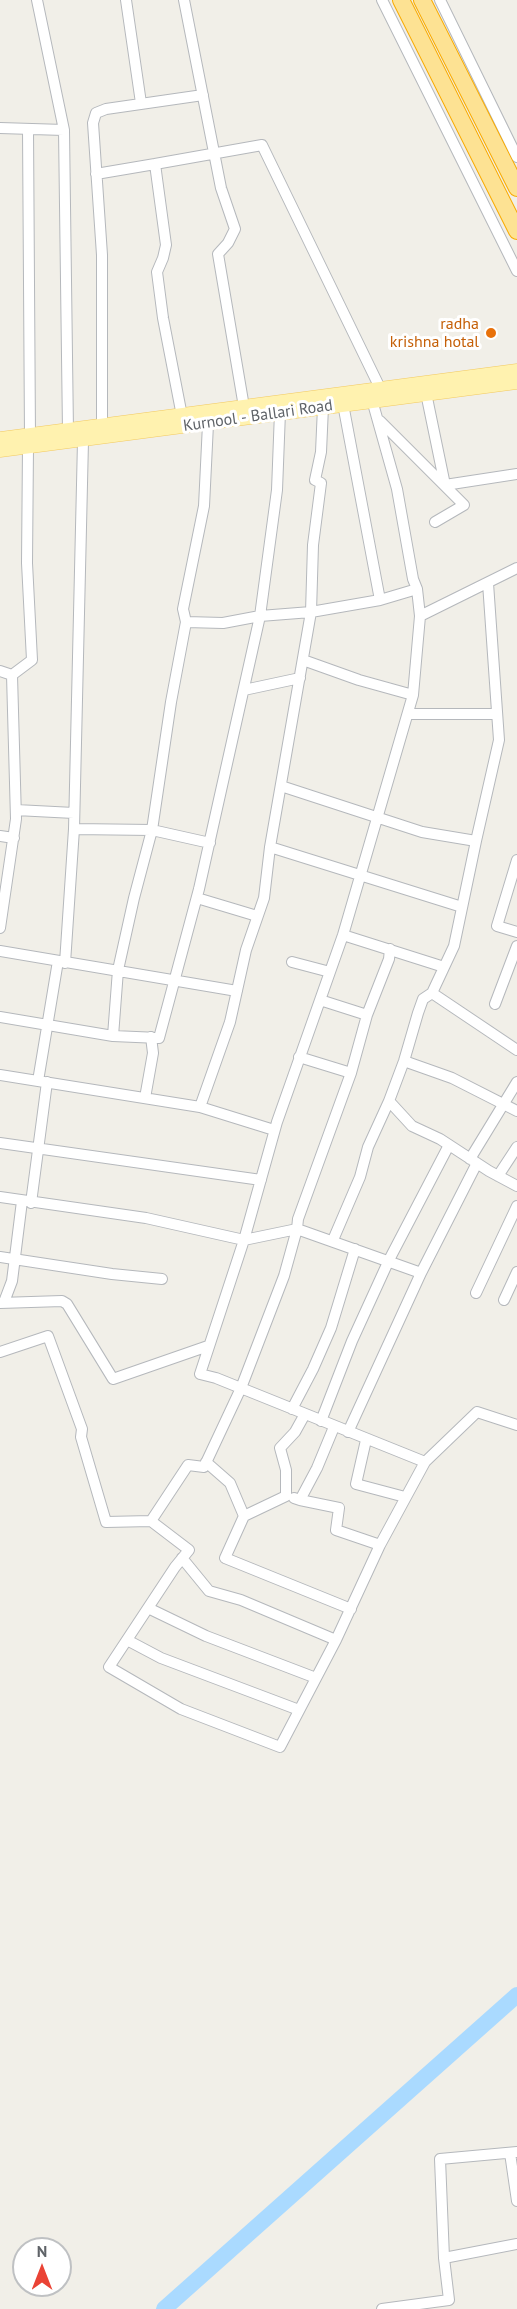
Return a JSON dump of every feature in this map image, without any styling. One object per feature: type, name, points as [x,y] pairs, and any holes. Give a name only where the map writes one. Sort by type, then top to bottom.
[{"type":"highway","points":[[400,0],[517,231]]},
{"type":"highway","points":[[422,0],[517,188]]},
{"type":"main road","name":"Kurnool - Ballari Road","points":[[0,450],[68,431],[244,407],[376,394],[517,371]]},
{"type":"main road","name":"Kurnool - Ballari Road","points":[[0,439],[83,441],[344,404],[376,394],[426,393],[517,382]]},
{"type":"street","points":[[37,0],[64,130],[68,431]]},
{"type":"street","points":[[126,0],[141,103]]},
{"type":"street","points":[[184,0],[221,188],[235,230],[228,243],[218,254],[244,407]]},
{"type":"street","points":[[382,0],[517,272]]},
{"type":"street","points":[[440,0],[517,157]]},
{"type":"street","points":[[102,427],[102,255],[93,123],[96,113],[141,103],[203,94]]},
{"type":"street","points":[[0,128],[64,130]]},
{"type":"street","points":[[12,675],[32,660],[27,563],[28,129]]},
{"type":"street","points":[[96,174],[262,145],[376,394],[378,418],[397,489],[417,589],[420,616],[413,695],[343,935],[274,1130],[244,1240],[200,1374],[216,1378],[424,1462]]},
{"type":"street","points":[[155,164],[166,245],[157,272],[163,318],[182,416]]},
{"type":"street","points":[[426,393],[445,485]]},
{"type":"street","points":[[344,404],[380,600]]},
{"type":"street","points":[[200,1107],[230,1022],[246,950],[264,898],[270,847],[311,612],[313,545],[321,483],[315,480],[321,452],[323,407]]},
{"type":"street","points":[[0,1017],[113,1036],[159,1038],[197,898],[260,616],[277,490],[280,412]]},
{"type":"street","points":[[378,418],[464,505],[435,522]]},
{"type":"street","points":[[113,1036],[118,970],[152,830],[171,702],[186,622],[183,609],[204,506],[208,424]]},
{"type":"street","points":[[83,441],[74,829],[62,962],[48,1025],[38,1149],[14,1260],[12,1281],[2,1303],[62,1301],[67,1304],[113,1379],[208,1346]]},
{"type":"street","points":[[445,485],[517,474]]},
{"type":"street","points":[[420,616],[517,568]]},
{"type":"street","points":[[333,1240],[360,1177],[368,1147],[404,1061],[423,999],[432,993],[454,946],[499,740],[488,582]]},
{"type":"street","points":[[186,622],[223,623],[260,616],[311,612],[380,600],[417,589]]},
{"type":"street","points":[[303,660],[359,680],[413,695]]},
{"type":"street","points":[[0,671],[12,675]]},
{"type":"street","points":[[0,928],[16,810],[12,675]]},
{"type":"street","points":[[244,690],[300,678]]},
{"type":"street","points":[[408,714],[498,714]]},
{"type":"street","points":[[281,786],[423,832],[476,841]]},
{"type":"street","points":[[16,810],[74,813]]},
{"type":"street","points":[[74,829],[152,830],[210,843]]},
{"type":"street","points":[[0,836],[14,838]]},
{"type":"street","points":[[270,847],[462,907]]},
{"type":"street","points":[[517,860],[497,926],[517,932]]},
{"type":"street","points":[[197,898],[257,916]]},
{"type":"street","points":[[343,935],[444,967]]},
{"type":"street","points":[[495,1004],[517,946]]},
{"type":"street","points":[[151,1521],[188,1465],[204,1467],[241,1388],[284,1276],[298,1219],[320,1153],[351,1073],[367,1015],[386,968],[390,949]]},
{"type":"street","points":[[0,951],[237,991]]},
{"type":"street","points":[[292,962],[330,972]]},
{"type":"street","points":[[432,993],[517,1050]]},
{"type":"street","points":[[320,1000],[367,1015]]},
{"type":"street","points":[[144,1098],[153,1053],[151,1037]]},
{"type":"street","points":[[299,1057],[351,1073]]},
{"type":"street","points":[[404,1061],[452,1078],[517,1111]]},
{"type":"street","points":[[0,1075],[200,1107],[274,1130]]},
{"type":"street","points":[[348,1432],[473,1161],[517,1082]]},
{"type":"street","points":[[389,1101],[412,1126],[449,1145],[517,1186]]},
{"type":"street","points":[[0,1143],[261,1180]]},
{"type":"street","points":[[321,1421],[352,1341],[389,1260],[449,1145]]},
{"type":"street","points":[[498,1176],[517,1147]]},
{"type":"street","points":[[0,1197],[146,1218],[244,1240],[297,1229],[421,1273]]},
{"type":"street","points":[[476,1293],[517,1206]]},
{"type":"street","points":[[292,1408],[313,1369],[330,1328],[355,1249]]},
{"type":"street","points":[[0,1257],[162,1279]]},
{"type":"street","points":[[504,1300],[517,1272]]},
{"type":"street","points":[[0,1352],[48,1336],[82,1429],[81,1437],[106,1522],[151,1521],[189,1550],[109,1667],[181,1709],[280,1747],[336,1640],[380,1545],[424,1462],[477,1412],[517,1425]]},
{"type":"street","points":[[286,1496],[286,1470],[280,1448],[295,1432],[305,1414]]},
{"type":"street","points":[[300,1500],[317,1468],[334,1427]]},
{"type":"street","points":[[366,1440],[356,1484],[405,1497]]},
{"type":"street","points":[[206,1462],[230,1483],[244,1516]]},
{"type":"street","points":[[351,1609],[225,1558],[244,1516],[286,1496],[339,1508],[336,1530],[380,1545]]},
{"type":"street","points":[[182,1558],[209,1591],[241,1600],[336,1640]]},
{"type":"street","points":[[148,1608],[206,1636],[316,1677]]},
{"type":"street","points":[[127,1640],[161,1658],[299,1710]]},
{"type":"street","points":[[382,2309],[449,2300],[444,2258],[440,2159],[513,2152],[517,2201]]},
{"type":"street","points":[[444,2258],[517,2244]]},
{"type":"waterway","points":[[164,2309],[517,1995]]},
{"type":"place","name":"radha krishna hotal","points":[[491,333]]}]
